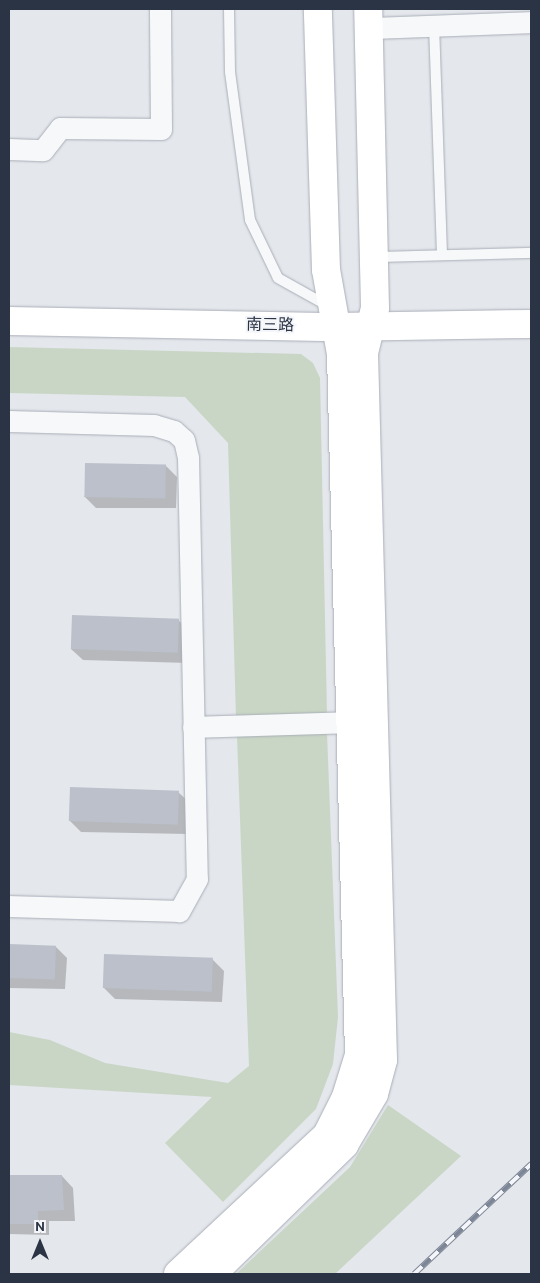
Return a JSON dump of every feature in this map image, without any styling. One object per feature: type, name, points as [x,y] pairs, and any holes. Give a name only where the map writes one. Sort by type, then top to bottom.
[{"type":"main road","points":[[178,1274],[327,1135],[346,1097],[359,1055],[360,997],[341,354],[326,270],[318,9]]},
{"type":"main road","points":[[212,1274],[344,1146],[374,1094],[383,1060],[364,353],[373,317],[374,257],[369,18]]},
{"type":"main road","name":"南三路","points":[[9,303],[334,318]]},
{"type":"main road","name":"南三路","points":[[9,321],[373,317],[531,305]]},
{"type":"main road","name":"南三路","points":[[373,317],[531,324]]},
{"type":"street","points":[[9,149],[43,150],[60,128],[161,129],[160,9]]},
{"type":"street","points":[[369,18],[434,25],[531,22]]},
{"type":"street","points":[[9,421],[154,425],[174,431],[184,440],[188,457],[197,879],[179,911],[9,906]]},
{"type":"street","points":[[193,727],[352,722]]},
{"type":"lane","points":[[229,9],[230,72],[250,220],[278,278],[334,318]]},
{"type":"lane","points":[[434,25],[442,255]]},
{"type":"lane","points":[[374,257],[531,253]]},
{"type":"green space","points":[[9,347],[301,354],[313,363],[320,378],[327,715],[236,718],[228,443],[185,397],[9,393]]},
{"type":"green space","points":[[327,733],[338,1017],[333,1064],[316,1109],[223,1202],[165,1143],[212,1097],[9,1085],[9,1032],[50,1040],[105,1063],[228,1083],[249,1066],[237,736]]},
{"type":"green space","points":[[388,1105],[461,1156],[335,1274],[236,1274],[350,1167]]},
{"type":"building","points":[[85,463],[166,464],[165,498],[84,497]]},
{"type":"building","points":[[72,615],[179,619],[178,653],[71,649]]},
{"type":"building","points":[[70,787],[179,791],[178,825],[69,821]]},
{"type":"building","points":[[9,944],[56,946],[55,980],[9,978]]},
{"type":"building","points":[[104,954],[213,958],[212,992],[103,988]]},
{"type":"building","points":[[9,1175],[62,1175],[64,1210],[38,1211],[38,1224],[9,1224]]},
{"type":"railway","points":[[414,1274],[531,1164]]}]
